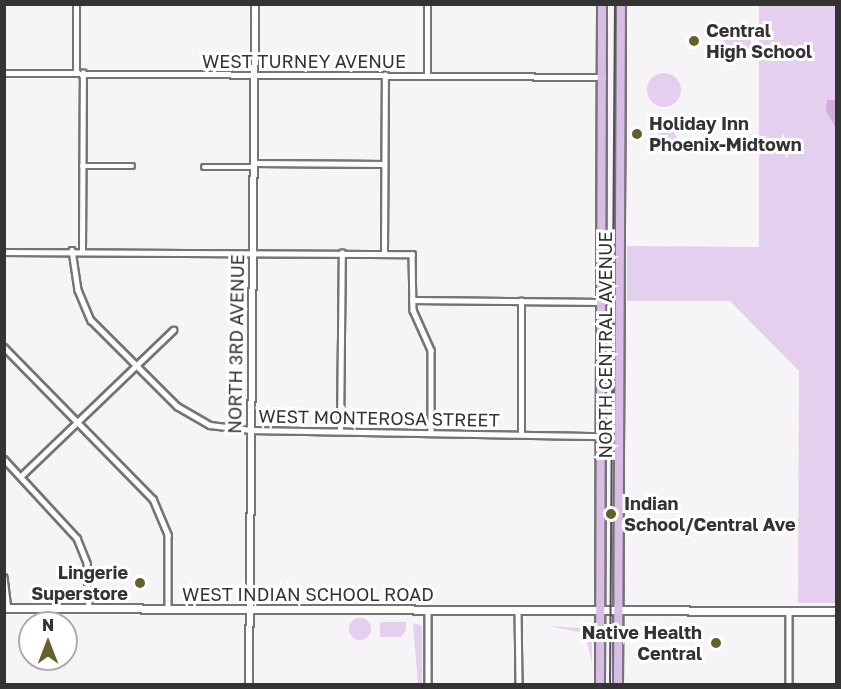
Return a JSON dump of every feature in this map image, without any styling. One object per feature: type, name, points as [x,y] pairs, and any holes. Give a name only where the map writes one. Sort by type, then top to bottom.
[{"type":"main road","name":"NORTH CENTRAL AVENUE","points":[[600,684],[603,302],[602,4]]},
{"type":"main road","name":"NORTH CENTRAL AVENUE","points":[[618,684],[621,612],[619,296],[621,4]]},
{"type":"main road","name":"WEST INDIAN SCHOOL ROAD","points":[[6,608],[611,612],[837,611]]},
{"type":"street","points":[[76,4],[76,73]]},
{"type":"street","name":"NORTH 3RD AVENUE","points":[[249,684],[255,4]]},
{"type":"street","points":[[427,75],[428,4]]},
{"type":"street","name":"WEST TURNEY AVENUE","points":[[4,73],[603,77]]},
{"type":"street","points":[[82,251],[83,73]]},
{"type":"street","points":[[384,253],[385,75]]},
{"type":"street","points":[[204,167],[384,164]]},
{"type":"street","points":[[82,166],[132,166]]},
{"type":"street","points":[[4,252],[72,250],[412,254],[412,300],[431,350],[431,432]]},
{"type":"street","name":"WEST MONTEROSA STREET","points":[[72,250],[78,290],[91,320],[195,418],[250,430],[602,435]]},
{"type":"street","points":[[340,431],[342,253]]},
{"type":"street","points":[[412,300],[603,302],[619,296]]},
{"type":"street","points":[[520,433],[521,301]]},
{"type":"street","points":[[21,476],[173,330]]},
{"type":"street","points":[[4,348],[78,421],[163,515],[168,535],[168,608]]},
{"type":"street","points":[[4,459],[81,546],[89,608]]},
{"type":"street","points":[[4,577],[6,608]]},
{"type":"street","points":[[428,609],[428,684]]},
{"type":"street","points":[[518,610],[519,684]]},
{"type":"street","points":[[789,611],[789,684]]},
{"type":"shaded area","points":[[759,5],[836,5],[836,603],[798,603],[799,371],[730,301],[627,301],[627,246],[759,247]]},
{"type":"shaded area","points":[[737,28],[747,32],[751,42],[747,52],[737,56],[727,52],[723,42],[727,32]]},
{"type":"shaded area","points":[[664,73],[676,78],[681,90],[676,102],[664,107],[652,102],[647,90],[652,78]]},
{"type":"shaded area","points":[[827,100],[836,100],[836,128],[826,111]]},
{"type":"shaded area","points":[[663,128],[671,128],[676,133],[674,144],[663,146],[658,141],[658,133]]},
{"type":"shaded area","points":[[360,618],[368,621],[371,629],[368,637],[360,640],[352,637],[349,629],[352,621]]},
{"type":"shaded area","points":[[380,622],[406,622],[406,630],[401,637],[380,637]]},
{"type":"shaded area","points":[[413,623],[422,626],[422,684],[418,684]]},
{"type":"shaded area","points":[[548,626],[592,629],[592,663],[585,633]]},
{"type":"tram line","points":[[610,684],[615,4]]},
{"type":"place","name":"Central High School","points":[[694,41]]},
{"type":"place","name":"Holiday Inn Phoenix-Midtown","points":[[637,134]]},
{"type":"place","name":"Indian School/Central Ave","points":[[611,514]]},
{"type":"place","name":"Lingerie Superstore","points":[[140,583]]},
{"type":"place","name":"Native Health Central","points":[[716,643]]}]
